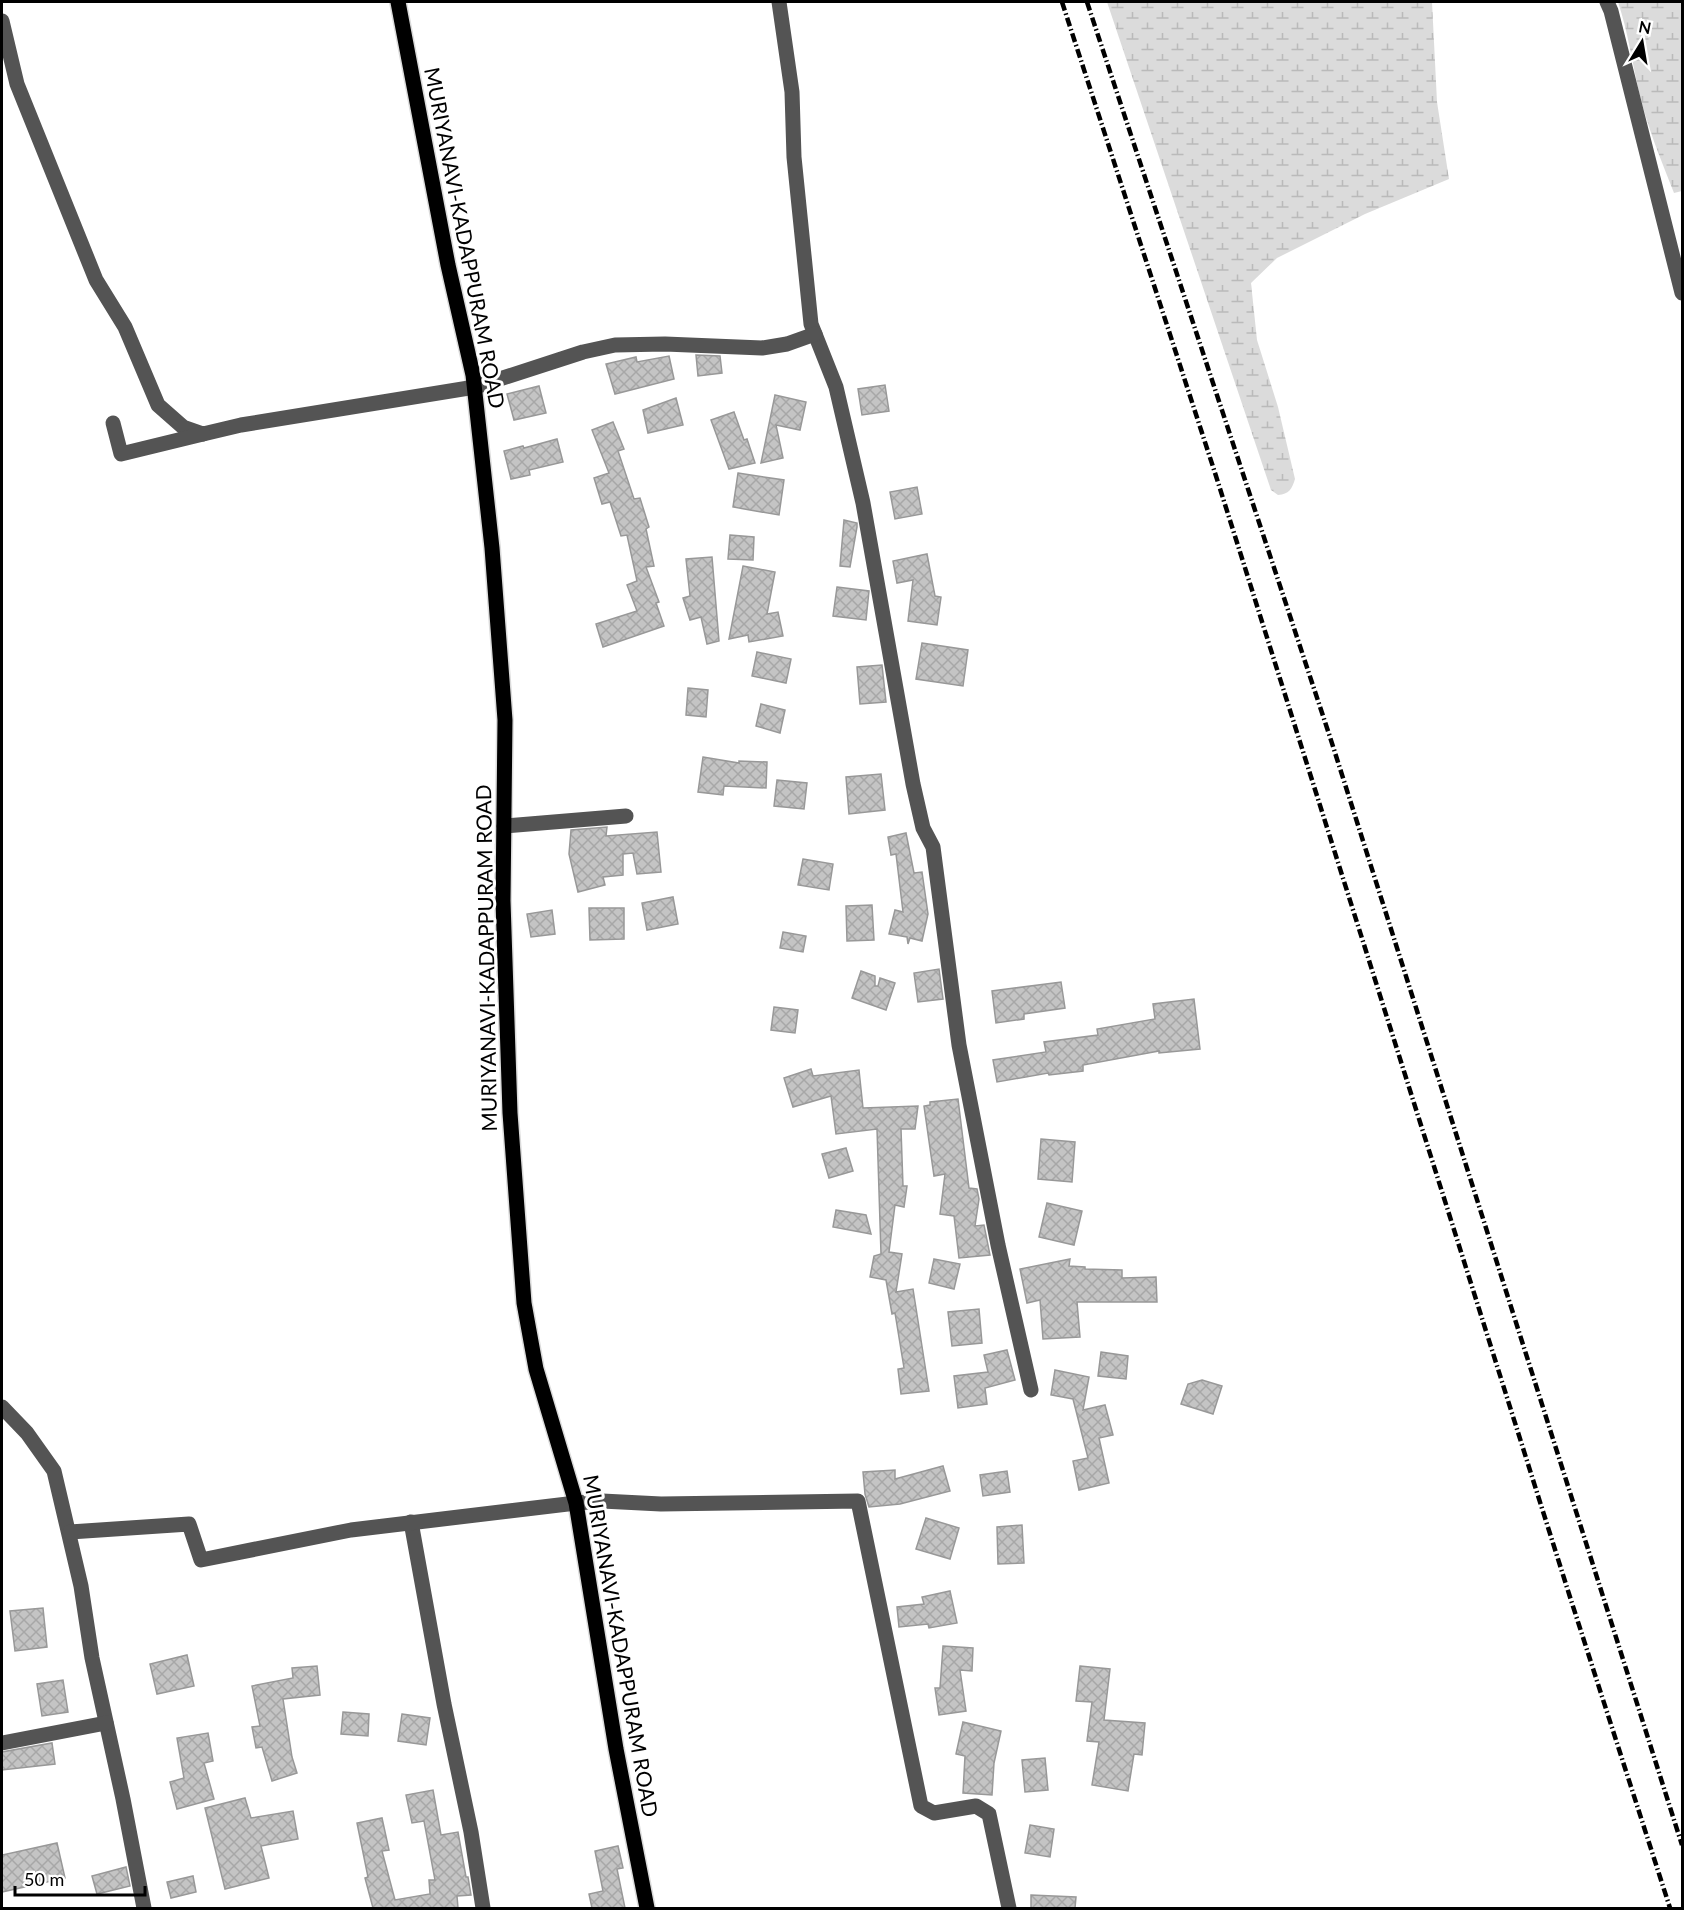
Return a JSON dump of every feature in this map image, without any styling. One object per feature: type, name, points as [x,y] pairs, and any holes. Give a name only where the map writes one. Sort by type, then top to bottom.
[{"type":"main road","name":"MURIYANAVI-KADAPPURAM ROAD","points":[[398,2],[448,265],[475,387],[492,548],[505,720],[503,901],[510,1113],[524,1303],[536,1369],[576,1503],[616,1749],[647,1908]]},
{"type":"street","points":[[778,2],[792,92],[795,168],[811,324],[836,387],[863,503],[912,784],[923,828],[933,847],[959,1046],[998,1245],[1031,1390]]},
{"type":"street","points":[[1607,2],[1683,293]]},
{"type":"street","points":[[2,21],[17,84],[96,280],[125,327],[158,405],[183,427],[204,434]]},
{"type":"street","points":[[113,423],[122,454],[241,425],[475,387],[583,352],[615,345],[665,344],[762,348],[787,344],[815,334]]},
{"type":"street","points":[[504,826],[626,816]]},
{"type":"street","points":[[2,1407],[27,1432],[54,1471],[70,1532],[92,1658],[144,1908]]},
{"type":"street","points":[[70,1532],[189,1524],[201,1560],[351,1530],[576,1503],[602,1501],[661,1504],[858,1501],[921,1806],[934,1813],[976,1806],[989,1814],[1009,1908]]},
{"type":"street","points":[[411,1522],[444,1704],[471,1832],[483,1908]]},
{"type":"street","points":[[2,1743],[106,1723]]},
{"type":"green space","points":[[1107,2],[1432,2],[1437,102],[1449,179],[1365,214],[1277,258],[1251,283],[1257,340],[1278,407],[1295,479],[1291,488],[1285,493],[1278,495],[1271,490]]},
{"type":"green space","points":[[1618,2],[1682,2],[1682,191],[1674,193],[1650,130]]},
{"type":"building","points":[[696,355],[720,356],[722,373],[698,376]]},
{"type":"building","points":[[669,356],[674,379],[615,394],[606,364],[636,357],[637,362]]},
{"type":"building","points":[[885,385],[889,411],[862,415],[858,389]]},
{"type":"building","points":[[539,386],[546,413],[514,420],[507,394]]},
{"type":"building","points":[[775,395],[806,402],[800,430],[776,425],[783,458],[761,463]]},
{"type":"building","points":[[676,398],[683,425],[648,433],[643,410]]},
{"type":"building","points":[[734,412],[755,463],[729,469],[711,420]]},
{"type":"building","points":[[613,422],[624,449],[618,451],[634,499],[640,498],[649,527],[646,529],[654,566],[646,567],[659,602],[656,603],[664,626],[603,647],[596,624],[637,611],[627,585],[637,581],[627,535],[621,536],[610,502],[602,504],[594,478],[609,473],[592,430]]},
{"type":"building","points":[[557,439],[563,462],[529,470],[530,475],[511,479],[504,451]]},
{"type":"building","points":[[738,473],[784,480],[779,515],[733,507]]},
{"type":"building","points":[[917,487],[922,514],[895,519],[890,492]]},
{"type":"building","points":[[844,520],[857,523],[850,567],[840,566]]},
{"type":"building","points":[[730,535],[754,537],[753,560],[728,559]]},
{"type":"building","points":[[927,554],[935,596],[941,597],[937,625],[908,621],[913,580],[897,583],[893,561]]},
{"type":"building","points":[[712,557],[719,641],[707,644],[701,617],[690,620],[683,598],[690,596],[686,559]]},
{"type":"building","points":[[743,566],[775,572],[767,614],[778,612],[783,636],[749,642],[748,635],[729,639]]},
{"type":"building","points":[[837,587],[869,591],[866,620],[833,616]]},
{"type":"building","points":[[922,643],[968,650],[963,686],[916,679]]},
{"type":"building","points":[[757,652],[791,659],[786,683],[752,676]]},
{"type":"building","points":[[882,665],[886,702],[860,704],[857,667]]},
{"type":"building","points":[[688,688],[708,690],[706,717],[686,715]]},
{"type":"building","points":[[761,704],[785,710],[780,733],[756,726]]},
{"type":"building","points":[[703,757],[739,763],[739,761],[767,762],[766,788],[724,786],[723,795],[698,792]]},
{"type":"building","points":[[881,774],[885,810],[849,814],[846,777]]},
{"type":"building","points":[[777,780],[807,783],[804,809],[774,806]]},
{"type":"building","points":[[607,827],[606,836],[657,832],[661,872],[637,874],[633,853],[623,854],[623,875],[603,877],[605,885],[578,892],[569,854],[571,830]]},
{"type":"building","points":[[906,833],[914,873],[922,872],[928,914],[922,941],[910,938],[908,944],[907,937],[889,934],[895,910],[903,912],[896,854],[891,855],[888,837]]},
{"type":"building","points":[[803,859],[833,864],[829,890],[798,885]]},
{"type":"building","points":[[673,897],[678,924],[647,930],[642,903]]},
{"type":"building","points":[[872,905],[874,940],[847,941],[846,906]]},
{"type":"building","points":[[589,908],[624,908],[624,939],[590,940]]},
{"type":"building","points":[[552,910],[555,934],[531,937],[527,914]]},
{"type":"building","points":[[783,932],[806,936],[803,952],[780,948]]},
{"type":"building","points":[[939,969],[943,999],[918,1002],[914,973]]},
{"type":"building","points":[[861,971],[875,976],[875,986],[878,986],[880,978],[895,983],[886,1010],[852,998]]},
{"type":"building","points":[[1061,982],[1065,1008],[1024,1014],[1024,1019],[996,1023],[992,991]]},
{"type":"building","points":[[1194,999],[1200,1049],[1159,1053],[1159,1051],[1083,1065],[1083,1071],[1049,1075],[1048,1073],[997,1082],[993,1060],[1046,1052],[1044,1042],[1098,1035],[1097,1029],[1155,1019],[1153,1004]]},
{"type":"building","points":[[774,1007],[798,1010],[795,1033],[771,1030]]},
{"type":"building","points":[[811,1069],[813,1076],[859,1070],[863,1108],[918,1106],[915,1129],[901,1129],[903,1186],[907,1186],[904,1207],[895,1205],[889,1252],[902,1254],[896,1292],[913,1289],[929,1391],[901,1394],[898,1369],[904,1368],[895,1313],[892,1314],[886,1280],[870,1277],[874,1256],[881,1254],[877,1129],[836,1134],[831,1096],[793,1107],[784,1078]]},
{"type":"building","points":[[958,1099],[969,1188],[977,1189],[979,1199],[975,1226],[984,1225],[990,1255],[959,1258],[954,1216],[940,1214],[945,1174],[934,1176],[924,1106],[930,1105],[930,1102]]},
{"type":"building","points":[[1041,1139],[1075,1142],[1072,1182],[1038,1179]]},
{"type":"building","points":[[846,1148],[853,1171],[829,1178],[822,1154]]},
{"type":"building","points":[[1047,1203],[1082,1211],[1074,1245],[1039,1237]]},
{"type":"building","points":[[836,1210],[866,1215],[871,1234],[833,1227]]},
{"type":"building","points":[[934,1259],[960,1264],[954,1289],[929,1283]]},
{"type":"building","points":[[1070,1259],[1069,1266],[1122,1270],[1122,1278],[1156,1277],[1157,1302],[1077,1302],[1080,1337],[1043,1339],[1040,1300],[1027,1303],[1020,1269]]},
{"type":"building","points":[[979,1309],[982,1343],[952,1346],[948,1312]]},
{"type":"building","points":[[1007,1350],[1015,1380],[985,1388],[987,1404],[958,1408],[954,1376],[988,1372],[984,1355]]},
{"type":"building","points":[[1101,1352],[1128,1356],[1126,1379],[1098,1376]]},
{"type":"building","points":[[1055,1370],[1089,1377],[1083,1410],[1105,1405],[1113,1435],[1099,1438],[1109,1483],[1079,1490],[1073,1461],[1088,1458],[1073,1399],[1051,1395]]},
{"type":"building","points":[[1202,1380],[1222,1386],[1213,1414],[1181,1404],[1188,1384]]},
{"type":"building","points":[[943,1466],[950,1491],[900,1504],[869,1507],[863,1472],[895,1470],[895,1479]]},
{"type":"building","points":[[1007,1471],[1010,1492],[983,1496],[980,1475]]},
{"type":"building","points":[[926,1518],[959,1528],[950,1559],[916,1549]]},
{"type":"building","points":[[1022,1525],[1024,1563],[998,1564],[997,1527]]},
{"type":"building","points":[[950,1591],[957,1623],[929,1628],[928,1624],[899,1627],[897,1607],[924,1604],[922,1597]]},
{"type":"building","points":[[43,1608],[47,1647],[15,1651],[10,1611]]},
{"type":"building","points":[[943,1646],[973,1648],[972,1671],[960,1670],[966,1711],[939,1715],[935,1688],[940,1688]]},
{"type":"building","points":[[187,1655],[194,1686],[157,1694],[150,1664]]},
{"type":"building","points":[[317,1666],[320,1695],[283,1699],[292,1757],[297,1773],[272,1781],[262,1747],[256,1748],[252,1727],[260,1726],[252,1686],[293,1678],[292,1668]]},
{"type":"building","points":[[1080,1666],[1110,1669],[1104,1720],[1145,1723],[1142,1755],[1134,1754],[1128,1791],[1092,1785],[1099,1742],[1087,1741],[1092,1702],[1076,1701]]},
{"type":"building","points":[[63,1680],[68,1712],[42,1716],[37,1684]]},
{"type":"building","points":[[343,1712],[369,1714],[368,1736],[341,1734]]},
{"type":"building","points":[[402,1714],[430,1718],[426,1745],[398,1741]]},
{"type":"building","points":[[963,1722],[1001,1731],[994,1763],[992,1795],[963,1793],[965,1756],[956,1754]]},
{"type":"building","points":[[208,1733],[213,1761],[204,1763],[214,1799],[177,1809],[170,1782],[184,1778],[177,1738]]},
{"type":"building","points":[[52,1743],[55,1764],[2,1770],[2,1752]]},
{"type":"building","points":[[1045,1758],[1048,1790],[1025,1792],[1022,1760]]},
{"type":"building","points":[[433,1790],[441,1835],[458,1832],[471,1895],[457,1896],[458,1908],[373,1908],[365,1878],[368,1877],[357,1823],[382,1818],[389,1850],[382,1851],[395,1900],[430,1894],[429,1880],[435,1880],[424,1821],[412,1823],[406,1795]]},
{"type":"building","points":[[245,1798],[251,1818],[293,1811],[298,1839],[261,1846],[269,1878],[225,1889],[205,1808]]},
{"type":"building","points":[[1030,1825],[1054,1829],[1050,1857],[1025,1853]]},
{"type":"building","points":[[57,1843],[65,1878],[2,1892],[2,1855]]},
{"type":"building","points":[[618,1846],[623,1868],[617,1869],[625,1908],[592,1908],[589,1894],[603,1891],[595,1851]]},
{"type":"building","points":[[126,1867],[130,1886],[97,1894],[92,1876]]},
{"type":"building","points":[[193,1876],[196,1892],[171,1898],[167,1882]]},
{"type":"building","points":[[1031,1895],[1076,1897],[1075,1908],[1031,1908]]},
{"type":"railway","points":[[1062,2],[1216,476],[1670,1908]]},
{"type":"railway","points":[[1087,2],[1330,737],[1682,1845]]}]
